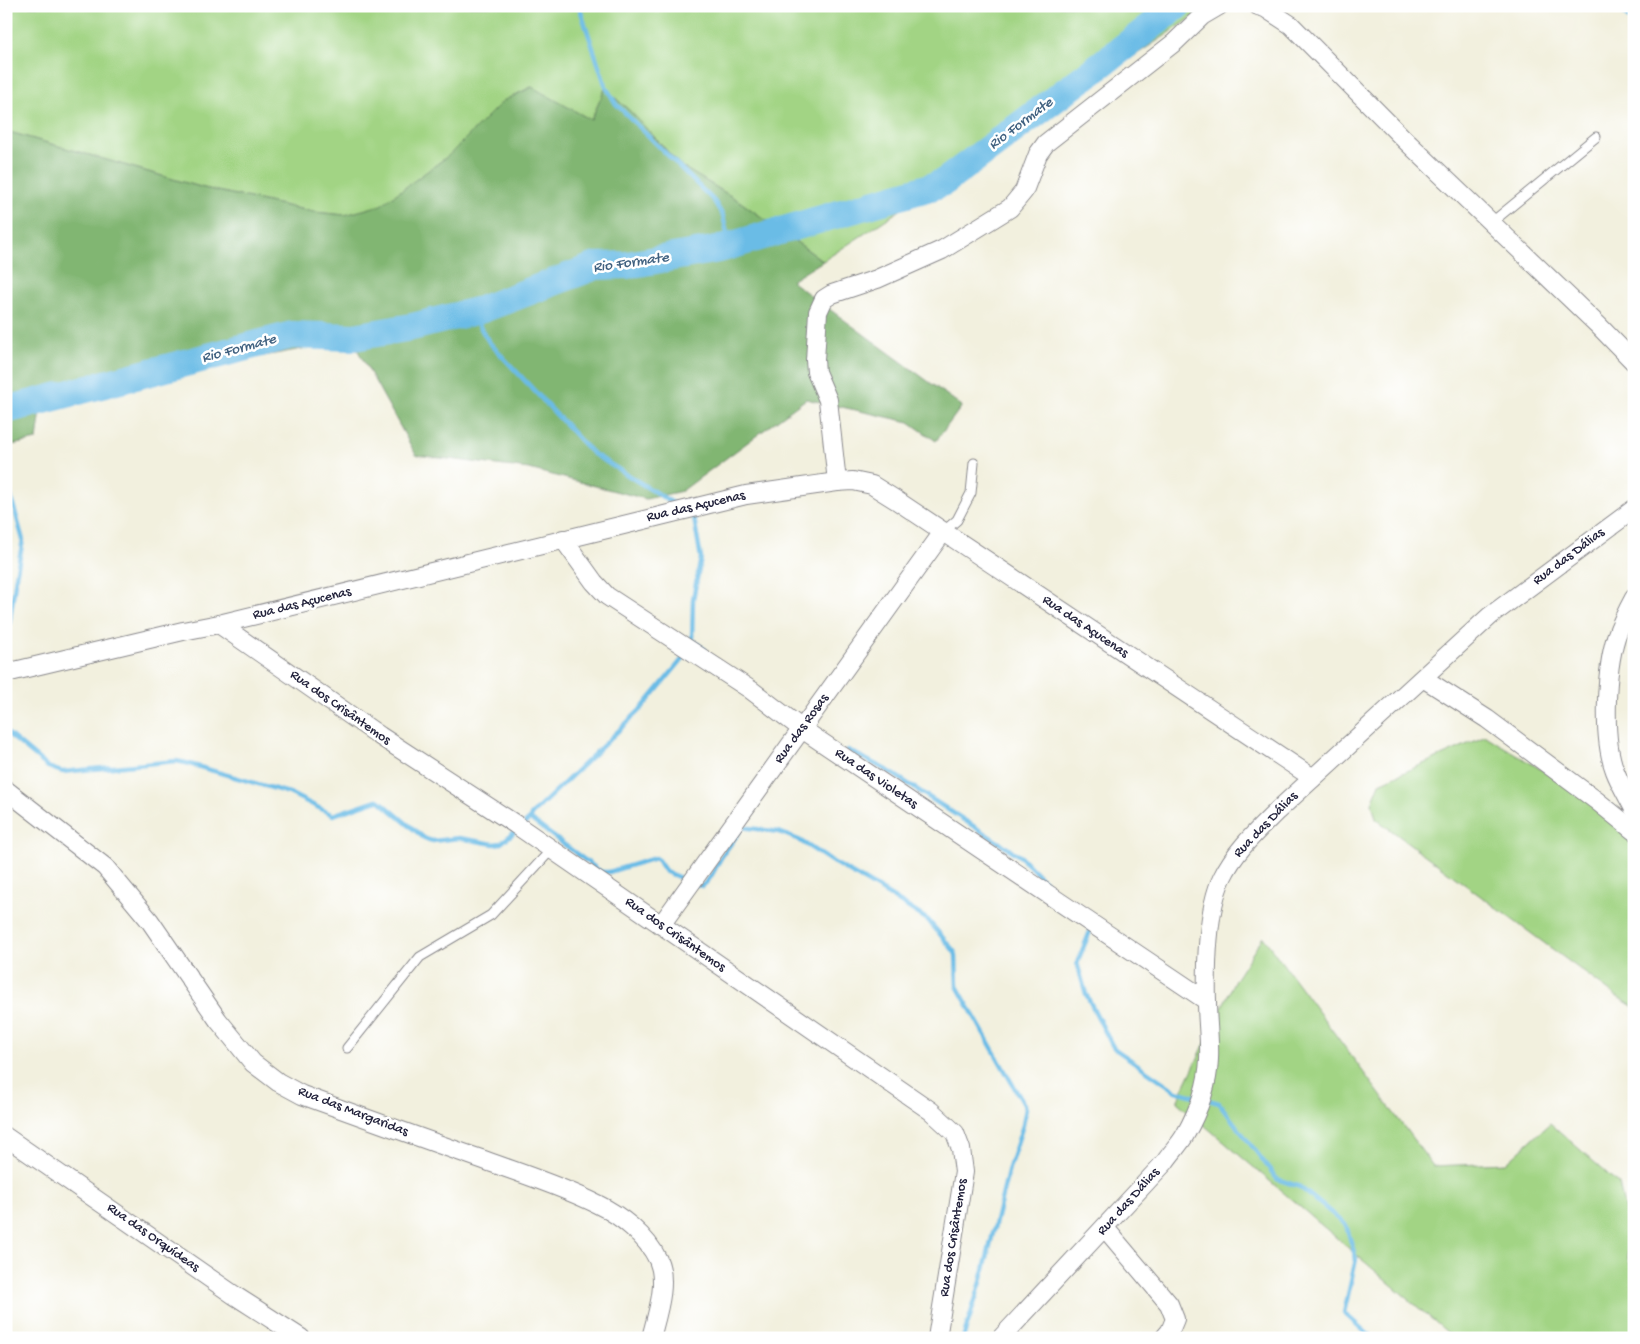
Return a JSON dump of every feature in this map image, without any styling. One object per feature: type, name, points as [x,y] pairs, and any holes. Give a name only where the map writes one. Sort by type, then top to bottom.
[{"type":"street","points":[[837,482],[828,400],[816,372],[815,360],[818,312],[824,299],[832,294],[877,279],[942,250],[1010,208],[1024,191],[1038,154],[1046,143],[1175,42],[1202,16],[1219,6]]},
{"type":"street","points":[[1258,6],[1265,8],[1291,25],[1404,139],[1634,362]]},
{"type":"street","name":"Rua das Açucenas","points":[[6,673],[219,624],[746,495],[853,481],[872,485],[1313,778]]},
{"type":"street","name":"Rua das Dálias","points":[[1001,1338],[1165,1162],[1184,1136],[1198,1109],[1205,1086],[1209,1060],[1206,1001],[1209,936],[1215,899],[1221,880],[1232,860],[1247,841],[1313,778],[1490,616],[1634,509]]},
{"type":"street","name":"Rua das Rosas","points":[[660,925],[942,532]]},
{"type":"street","name":"Rua das Violetas","points":[[563,539],[594,582],[607,596],[750,690],[802,729],[1206,1001]]},
{"type":"street","points":[[1634,598],[1625,615],[1614,646],[1607,713],[1609,747],[1615,770],[1634,809]]},
{"type":"street","name":"Rua dos Crisântemos","points":[[219,624],[380,736],[551,850],[931,1111],[955,1133],[961,1149],[964,1172],[937,1338]]},
{"type":"street","points":[[1423,678],[1487,719],[1634,831]]},
{"type":"street","name":"Rua das Margaridas","points":[[6,790],[105,867],[150,921],[218,1020],[252,1063],[278,1082],[302,1095],[543,1182],[598,1204],[623,1220],[646,1241],[658,1260],[662,1275],[661,1293],[652,1338]]},
{"type":"street","name":"Rua das Orquídeas","points":[[6,1137],[234,1295],[300,1338]]},
{"type":"street","points":[[1105,1228],[1169,1304],[1175,1319],[1170,1332],[1164,1338]]},
{"type":"lane","points":[[1491,223],[1596,137]]},
{"type":"lane","points":[[942,532],[956,520],[972,493],[974,464]]},
{"type":"lane","points":[[347,1048],[420,957],[491,915],[551,850]]},
{"type":"green space","points":[[6,6],[1210,6],[823,261],[739,201],[681,166],[631,112],[605,89],[591,120],[531,87],[503,101],[448,156],[381,206],[345,215],[314,212],[204,188],[6,131]]},
{"type":"green space","points":[[532,87],[591,120],[605,89],[631,112],[681,166],[739,201],[823,261],[791,281],[962,406],[936,441],[909,422],[806,399],[682,491],[646,499],[529,469],[416,455],[352,340],[43,396],[37,440],[6,446],[6,131],[204,188],[314,212],[345,215],[381,205],[448,156],[503,101]]},
{"type":"green space","points":[[1486,736],[1634,826],[1634,1007],[1616,996],[1376,819],[1372,803],[1380,783]]},
{"type":"green space","points":[[1263,937],[1433,1166],[1506,1163],[1550,1123],[1619,1184],[1626,1214],[1628,1260],[1634,1271],[1634,1338],[1454,1338],[1177,1102],[1235,980]]},
{"type":"waterway","points":[[579,6],[606,87],[616,104],[714,201],[723,216],[730,246]]},
{"type":"waterway","name":"Rio Formate","points":[[6,410],[292,335],[354,337],[412,327],[480,310],[596,266],[627,265],[719,249],[934,186],[944,182],[1177,6]]},
{"type":"waterway","points":[[1618,6],[1634,24]]},
{"type":"waterway","points":[[471,312],[489,342],[592,453],[679,507]]},
{"type":"waterway","points":[[6,479],[23,540],[6,648]]},
{"type":"waterway","points":[[690,514],[694,518],[701,558],[693,599],[692,640],[690,644]]},
{"type":"waterway","points":[[692,640],[705,650]]},
{"type":"waterway","points":[[523,825],[530,819],[531,815],[642,708],[687,652]]},
{"type":"waterway","points":[[6,732],[48,767],[62,772],[176,761],[289,793],[333,815],[377,800],[424,838],[433,841],[459,838],[494,844],[501,843],[517,830]]},
{"type":"waterway","points":[[848,750],[890,772],[1021,857],[1048,885]]},
{"type":"waterway","points":[[530,819],[601,872],[609,872],[655,858],[666,872],[688,881]]},
{"type":"waterway","points":[[695,884],[702,886],[709,880],[724,853],[742,827],[779,832],[799,840],[928,920],[954,951],[956,955],[957,986],[1026,1108],[981,1282],[963,1338]]},
{"type":"waterway","points":[[1090,928],[1077,963],[1086,994],[1112,1045],[1176,1091],[1198,1097]]},
{"type":"waterway","points":[[1205,1099],[1219,1103],[1277,1179],[1300,1187],[1346,1225],[1356,1259],[1344,1313],[1372,1338]]}]
